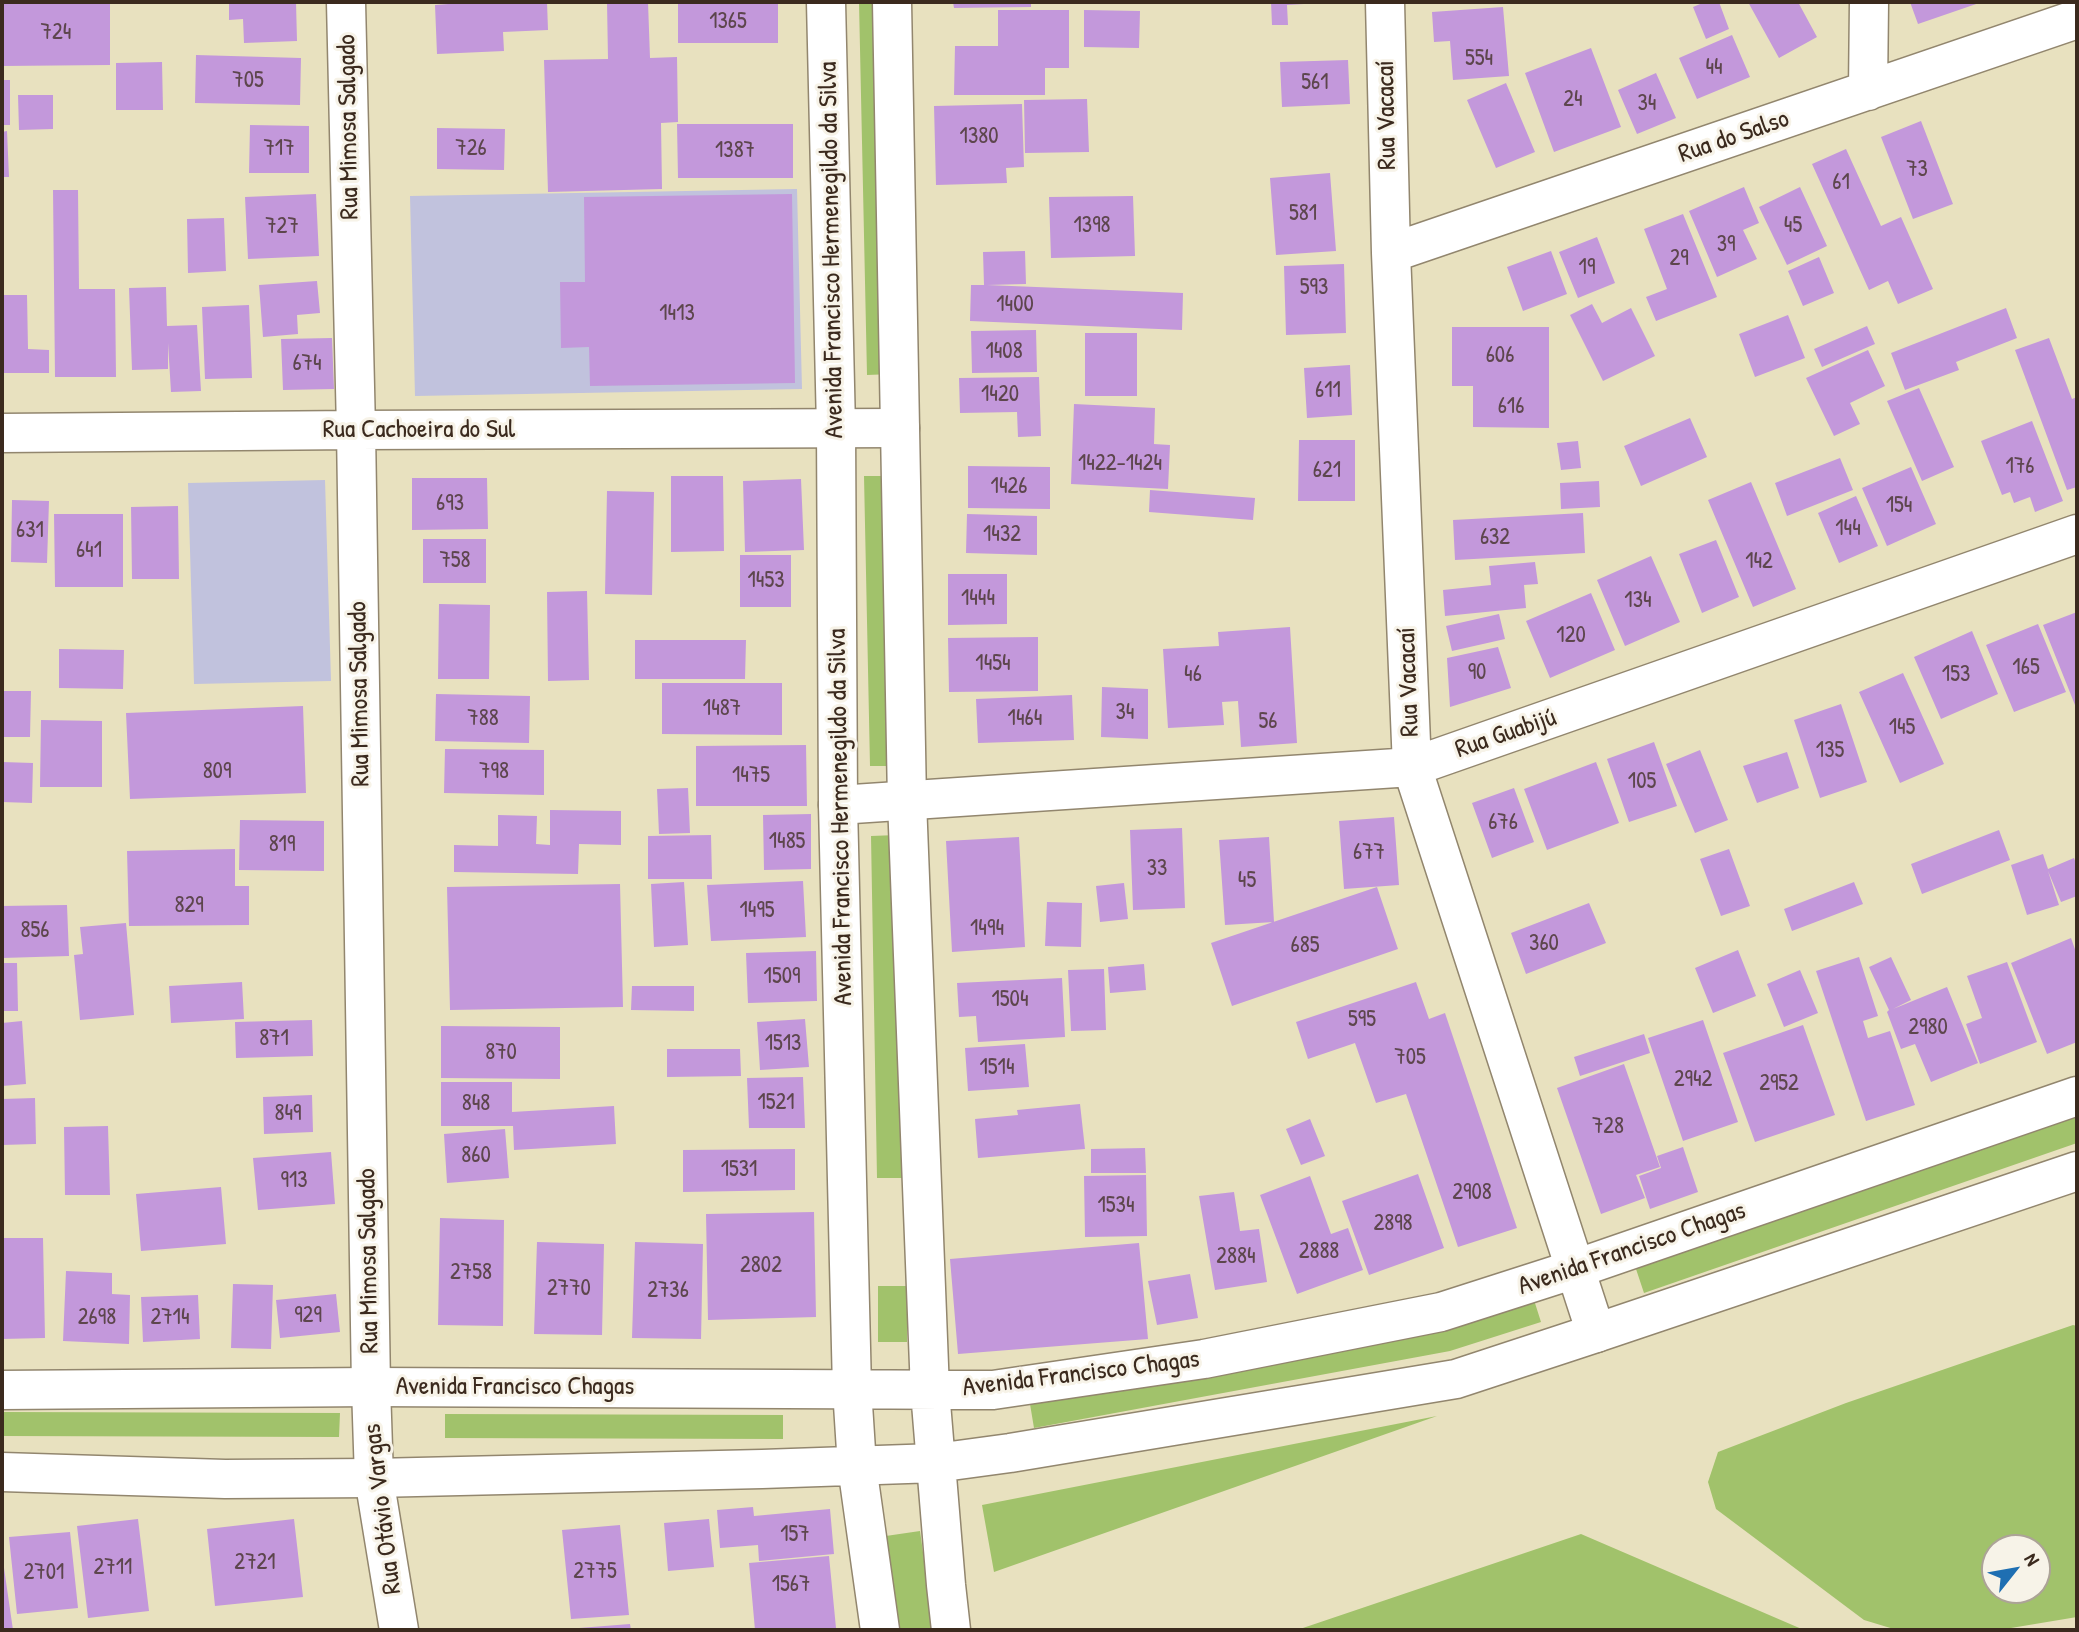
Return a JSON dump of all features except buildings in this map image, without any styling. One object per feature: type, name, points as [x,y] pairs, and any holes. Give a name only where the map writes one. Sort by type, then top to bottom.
[{"type":"street","name":"Rua Mimosa Salgado","points":[[346,2],[356,429],[371,1387]]},
{"type":"street","name":"Avenida Francisco Hermenegildo da Silva","points":[[826,2],[836,428],[838,805],[852,1389],[857,1466],[880,1630]]},
{"type":"street","points":[[892,2],[907,801],[930,1391],[951,1630]]},
{"type":"street","name":"Rua Vacacaí","points":[[1385,2],[1391,253],[1412,767],[1597,1334]]},
{"type":"street","points":[[1868,91],[1869,2]]},
{"type":"street","name":"Rua do Salso","points":[[1391,253],[2077,19]]},
{"type":"street","name":"Rua Cachoeira do Sul","points":[[2,433],[900,428]]},
{"type":"street","name":"Rua Guabijú","points":[[838,805],[1412,767],[2077,534]]},
{"type":"street","name":"Avenida Francisco Chagas","points":[[2,1390],[371,1387],[993,1390],[1204,1359],[1441,1312],[1575,1269],[2077,1096]]},
{"type":"street","points":[[2,1472],[225,1479],[374,1478],[857,1466],[936,1463],[1065,1445],[1456,1379],[1597,1334],[2077,1171]]},
{"type":"street","name":"Rua Otávio Vargas","points":[[371,1387],[374,1478],[399,1630]]},
{"type":"shaded area","points":[[797,189],[802,389],[415,396],[410,196]]},
{"type":"shaded area","points":[[325,480],[331,681],[194,684],[188,483]]},
{"type":"green space","points":[[859,2],[885,2],[893,374],[867,375]]},
{"type":"green space","points":[[864,476],[891,476],[896,766],[870,766]]},
{"type":"green space","points":[[897,835],[904,1178],[877,1178],[871,836]]},
{"type":"green space","points":[[2077,1116],[2077,1143],[1644,1293],[1636,1269]]},
{"type":"green space","points":[[878,1286],[907,1286],[907,1342],[878,1342]]},
{"type":"green space","points":[[1534,1300],[1541,1322],[1450,1351],[1034,1428],[1030,1404],[1443,1329]]},
{"type":"green space","points":[[2073,1325],[2077,1326],[2077,1617],[1999,1630],[1897,1630],[1864,1620],[1716,1509],[1708,1482],[1718,1452],[1846,1403]]},
{"type":"green space","points":[[2,1412],[340,1413],[339,1437],[2,1436]]},
{"type":"green space","points":[[445,1414],[783,1415],[783,1439],[445,1438]]},
{"type":"green space","points":[[1437,1416],[994,1572],[982,1505]]},
{"type":"green space","points":[[920,1531],[934,1630],[891,1630],[879,1537]]},
{"type":"green space","points":[[1581,1534],[1804,1630],[1297,1630]]}]
